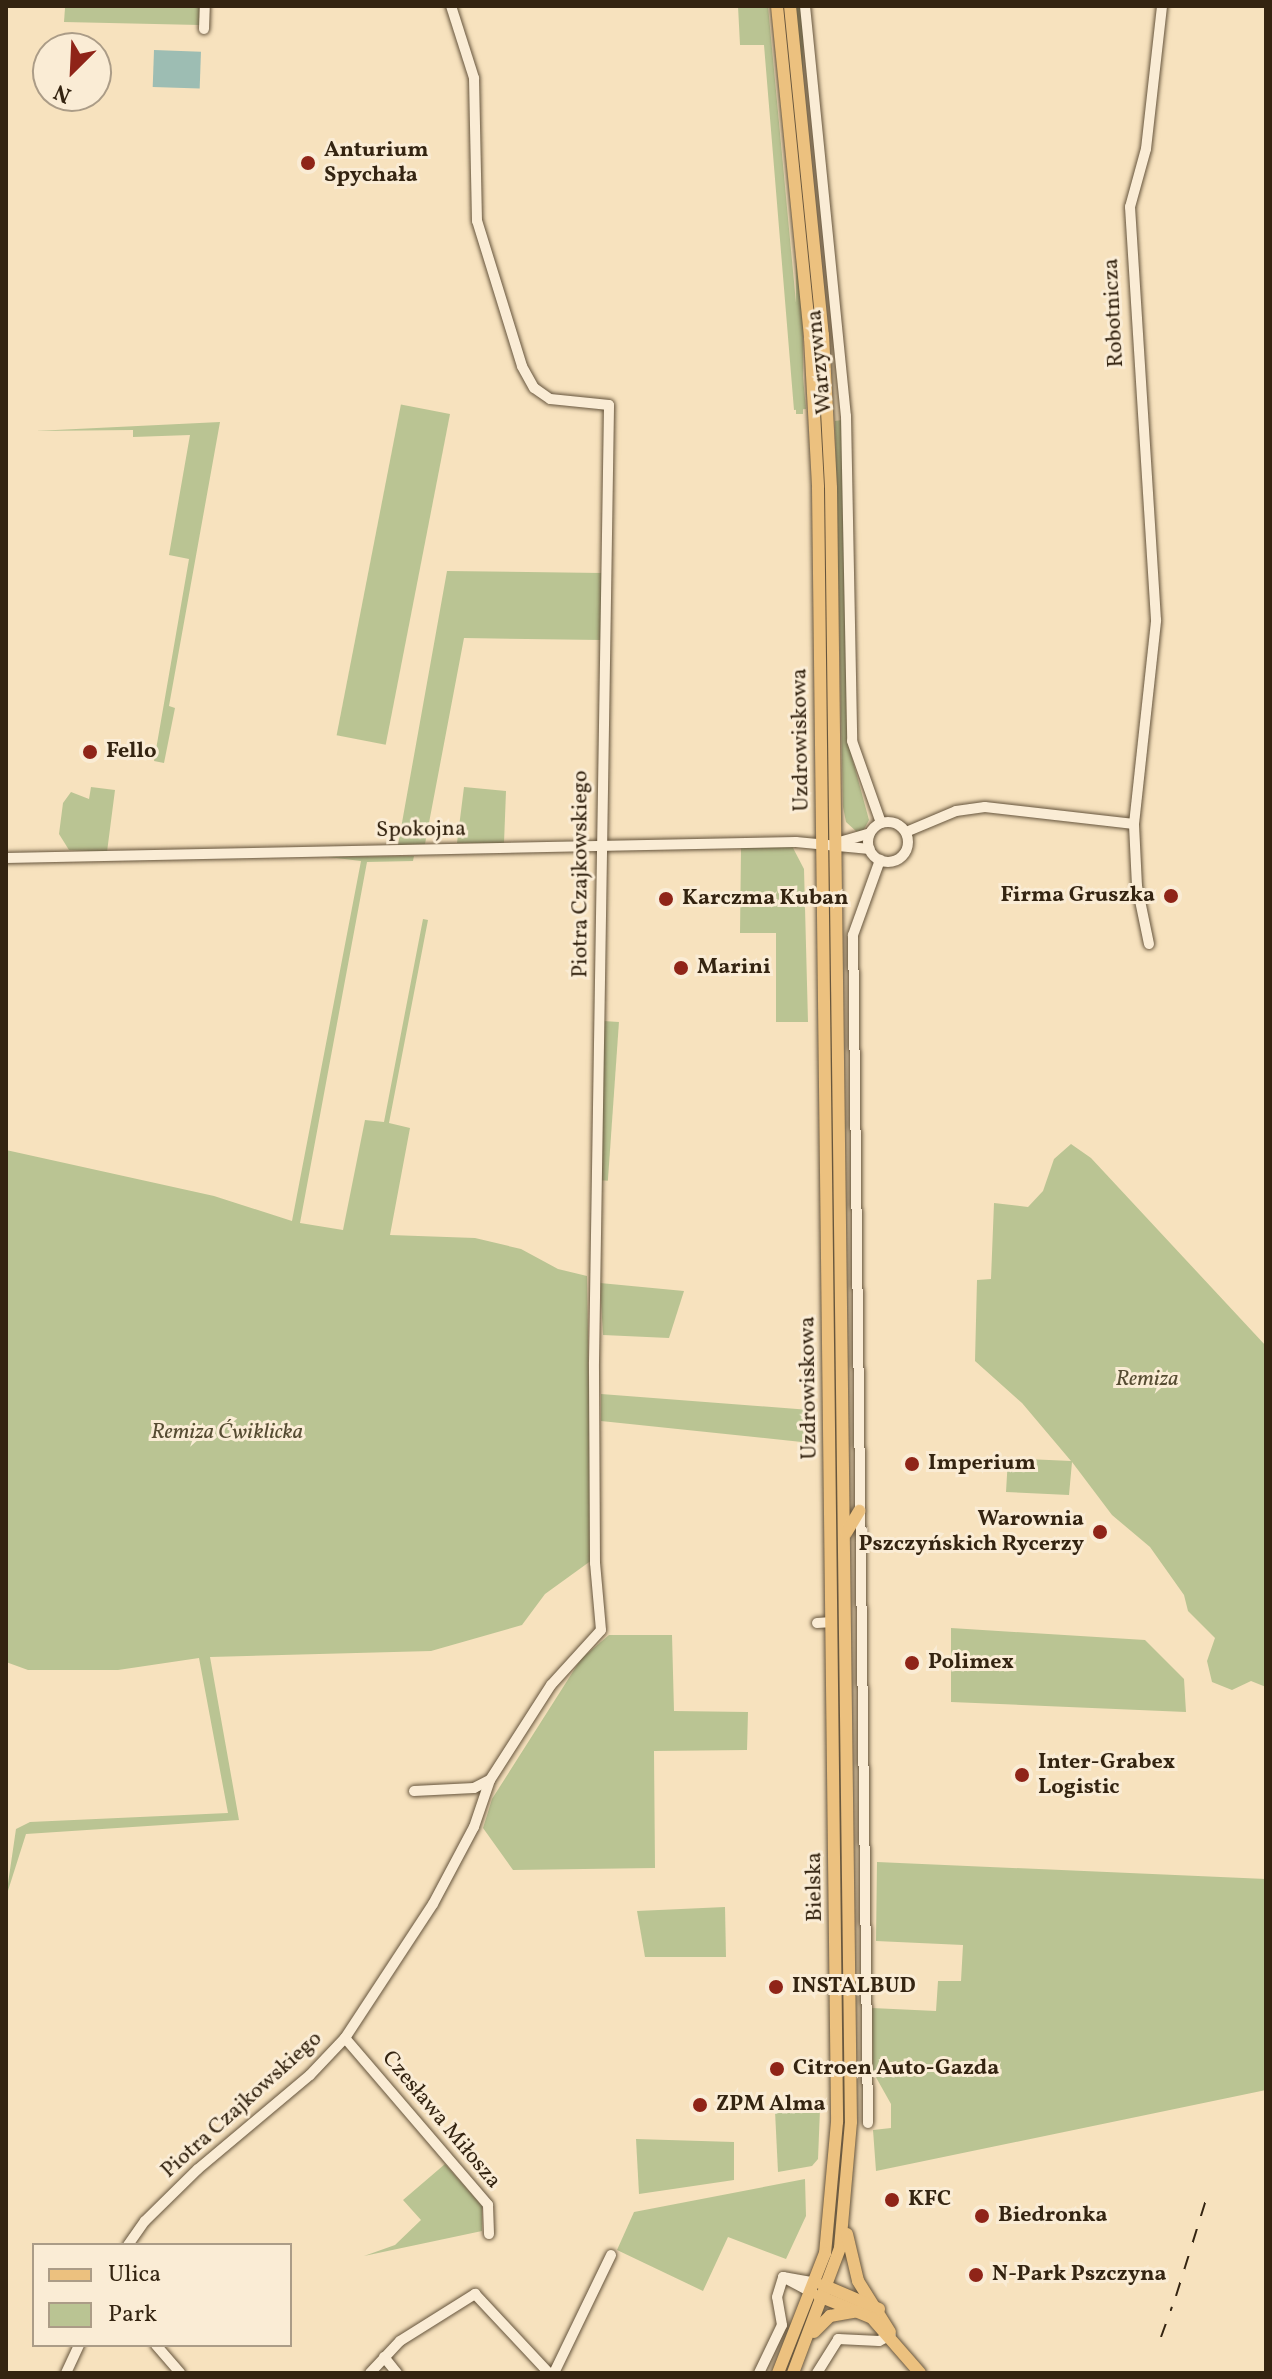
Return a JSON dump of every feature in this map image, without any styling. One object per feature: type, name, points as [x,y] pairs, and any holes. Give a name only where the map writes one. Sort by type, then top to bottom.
[{"type":"main road","name":"Uzdrowiskowa","points":[[777,6],[816,419],[829,842],[838,1014],[836,1475]]},
{"type":"main road","name":"Uzdrowiskowa","points":[[790,6],[828,418],[836,1475]]},
{"type":"main road","name":"Bielska","points":[[821,2290],[845,2223],[851,2122],[845,1536],[836,1475]]},
{"type":"main road","name":"Bielska","points":[[821,2290],[836,2159],[832,1622],[836,1475]]},
{"type":"main road","points":[[845,1536],[859,1511]]},
{"type":"main road","points":[[845,2223],[851,2266],[879,2309],[891,2335],[920,2373]]},
{"type":"main road","points":[[821,2290],[879,2309]]},
{"type":"main road","points":[[821,2290],[860,2311],[891,2335]]},
{"type":"main road","points":[[793,2373],[809,2337],[821,2290]]},
{"type":"main road","points":[[778,2373],[821,2290]]},
{"type":"main road","points":[[809,2337],[830,2316],[860,2311]]},
{"type":"street","points":[[204,29],[205,6]]},
{"type":"street","name":"Piotra Czajkowskiego","points":[[129,2243],[145,2221],[198,2169],[310,2075],[345,2038],[433,1904],[474,1827],[490,1780],[551,1685],[601,1630],[595,1563],[594,1362],[609,405],[550,399],[534,388],[522,366],[477,221],[474,78],[451,6]]},
{"type":"street","name":"Warzywna","points":[[805,6],[846,416],[852,741],[881,823]]},
{"type":"street","name":"Robotnicza","points":[[1149,944],[1137,886],[1134,824],[1156,620],[1130,207],[1146,149],[1162,6]]},
{"type":"street","points":[[906,832],[956,811],[985,807],[1134,824]]},
{"type":"street","points":[[829,842],[870,833],[881,823],[897,824],[906,832]]},
{"type":"street","points":[[880,860],[903,855],[906,832]]},
{"type":"street","points":[[870,833],[870,849]]},
{"type":"street","points":[[829,842],[870,849],[880,860]]},
{"type":"street","name":"Spokojna","points":[[6,858],[829,842]]},
{"type":"street","points":[[868,2123],[853,935],[880,860]]},
{"type":"street","points":[[817,1623],[832,1622]]},
{"type":"street","points":[[414,1791],[474,1788],[490,1780]]},
{"type":"street","name":"Czesława Miłosza","points":[[345,2038],[488,2205],[489,2234]]},
{"type":"street","points":[[370,2373],[417,2328],[475,2294],[552,2373],[611,2255]]},
{"type":"street","points":[[759,2373],[782,2325],[777,2297],[783,2277],[821,2290]]},
{"type":"street","points":[[817,2373],[838,2339],[879,2341],[891,2335]]},
{"type":"street","points":[[66,2373],[78,2347]]},
{"type":"street","points":[[158,2347],[180,2373]]},
{"type":"street","points":[[384,2357],[397,2373]]},
{"type":"green space","points":[[203,6],[200,25],[64,22],[65,8]]},
{"type":"green space","points":[[738,6],[768,6],[806,409],[794,410],[764,45],[740,45]]},
{"type":"green space","points":[[796,6],[803,6],[803,414],[796,414]]},
{"type":"green space","points":[[401,404],[450,414],[386,745],[337,735]]},
{"type":"green space","points":[[842,420],[847,739],[869,820],[863,831],[857,832],[846,822],[843,807],[835,421]]},
{"type":"green space","points":[[220,422],[169,706],[175,708],[164,763],[154,761],[189,559],[169,555],[190,435],[133,437],[133,430],[35,431]]},
{"type":"green space","points":[[447,571],[602,573],[601,640],[464,638],[425,844],[398,845]]},
{"type":"green space","points":[[91,787],[115,790],[107,852],[69,850],[59,834],[63,803],[71,792],[89,799]]},
{"type":"green space","points":[[464,787],[506,791],[504,843],[457,843]]},
{"type":"green space","points":[[792,846],[804,869],[808,1022],[776,1022],[776,933],[740,933],[741,848]]},
{"type":"green space","name":"Remiza Ćwiklicka","points":[[414,856],[413,861],[367,862],[300,1223],[343,1230],[365,1120],[384,1122],[423,919],[428,920],[389,1123],[410,1128],[390,1235],[475,1238],[521,1249],[558,1269],[587,1276],[592,1560],[545,1594],[522,1625],[431,1651],[210,1657],[239,1820],[26,1834],[6,1897],[16,1829],[30,1822],[228,1813],[199,1658],[118,1670],[28,1670],[6,1662],[6,1150],[214,1196],[292,1221],[361,861],[328,857]]},
{"type":"green space","points":[[603,1021],[619,1022],[608,1181],[592,1180]]},
{"type":"green space","name":"Remiza","points":[[1071,1144],[1091,1158],[1266,1346],[1266,1687],[1251,1681],[1232,1690],[1212,1682],[1207,1661],[1215,1638],[1188,1611],[1184,1595],[1150,1547],[1112,1515],[1072,1462],[1069,1495],[1006,1492],[1008,1458],[1071,1461],[1022,1403],[975,1361],[977,1280],[991,1279],[994,1203],[1028,1207],[1043,1191],[1054,1159]]},
{"type":"green space","points":[[600,1283],[684,1291],[669,1338],[603,1335]]},
{"type":"green space","points":[[601,1394],[810,1410],[811,1443],[601,1421]]},
{"type":"green space","points":[[951,1628],[1145,1640],[1184,1679],[1186,1712],[951,1702]]},
{"type":"green space","points":[[609,1635],[672,1635],[674,1711],[748,1712],[747,1750],[654,1751],[655,1868],[513,1870],[483,1828],[492,1799],[581,1659]]},
{"type":"green space","points":[[877,1862],[1266,1879],[1266,2090],[876,2171],[873,2130],[891,2128],[891,2104],[873,2072],[872,2008],[936,2011],[938,1981],[961,1981],[963,1945],[876,1941]]},
{"type":"green space","points":[[725,1907],[726,1957],[645,1957],[637,1911]]},
{"type":"green space","points":[[820,2109],[818,2159],[812,2166],[778,2172],[775,2111]]},
{"type":"green space","points":[[636,2139],[734,2142],[734,2180],[639,2194]]},
{"type":"green space","points":[[445,2164],[482,2206],[482,2231],[364,2256],[395,2245],[421,2220],[403,2200]]},
{"type":"green space","points":[[805,2179],[806,2216],[786,2259],[728,2237],[703,2291],[617,2250],[634,2212]]},
{"type":"water","points":[[154,50],[201,52],[200,89],[153,87]]},
{"type":"railway","points":[[1176,2296],[1209,2190]]},
{"type":"railway","points":[[1161,2337],[1172,2307]]},
{"type":"place","name":"Anturium Spychała","points":[[308,163]]},
{"type":"place","name":"Fello","points":[[90,752]]},
{"type":"place","name":"Firma Gruszka","points":[[1171,896]]},
{"type":"place","name":"Karczma Kuban","points":[[666,899]]},
{"type":"place","name":"Marini","points":[[681,968]]},
{"type":"place","name":"Imperium","points":[[912,1464]]},
{"type":"place","name":"Warownia Pszczyńskich Rycerzy","points":[[1100,1532]]},
{"type":"place","name":"Polimex","points":[[912,1663]]},
{"type":"place","name":"Inter-Grabex Logistic","points":[[1022,1775]]},
{"type":"place","name":"INSTALBUD","points":[[776,1987]]},
{"type":"place","name":"Citroen Auto-Gazda","points":[[777,2069]]},
{"type":"place","name":"ZPM Alma","points":[[700,2105]]},
{"type":"place","name":"KFC","points":[[892,2200]]},
{"type":"place","name":"Biedronka","points":[[982,2216]]},
{"type":"place","name":"N-Park Pszczyna","points":[[976,2275]]}]
